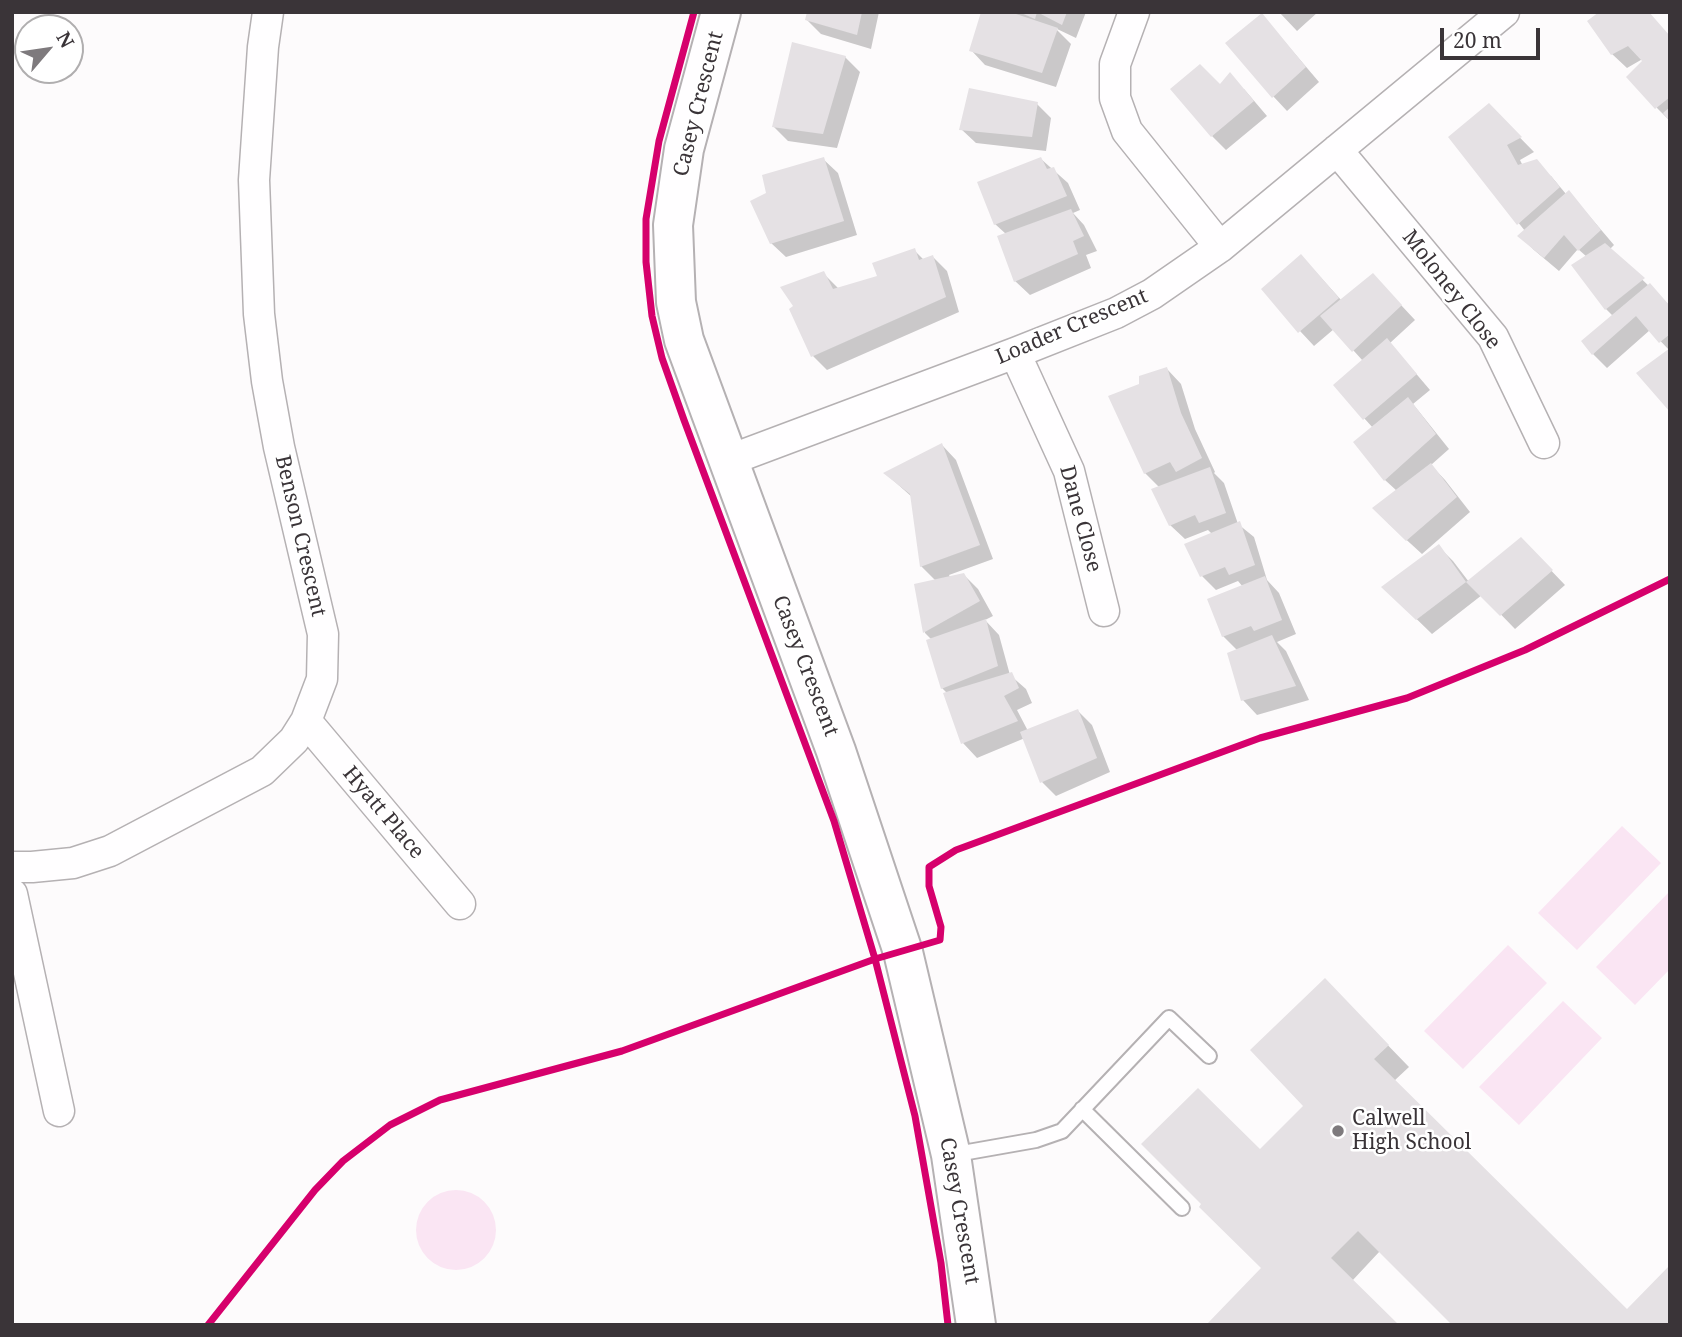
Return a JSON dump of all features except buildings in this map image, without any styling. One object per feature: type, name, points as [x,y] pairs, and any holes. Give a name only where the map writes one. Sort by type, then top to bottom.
[{"type":"street","name":"Benson Crescent","points":[[12,867],[73,863],[110,851],[262,771],[294,740],[306,721],[322,679],[323,634],[279,447],[259,314],[254,180],[268,12]]},
{"type":"street","name":"Casey Crescent","points":[[721,12],[684,149],[673,225],[676,302],[684,340],[836,751],[886,898],[912,987],[951,1155],[976,1325]]},
{"type":"street","points":[[1134,12],[1115,64],[1115,98],[1127,131],[1220,247]]},
{"type":"street","name":"Loader Crescent","points":[[727,461],[1015,353],[1116,313],[1153,293],[1220,247],[1504,12]]},
{"type":"street","name":"Moloney Close","points":[[1338,150],[1493,337],[1544,443]]},
{"type":"street","name":"Dane Close","points":[[1015,353],[1069,471],[1104,611]]},
{"type":"street","name":"Hyatt Place","points":[[306,721],[460,904]]},
{"type":"street","points":[[12,894],[59,1111]]},
{"type":"lane","points":[[951,1155],[1036,1140],[1062,1131],[1169,1018],[1209,1056]]},
{"type":"lane","points":[[1082,1109],[1182,1208]]},
{"type":"shaded area","points":[[1622,826],[1661,863],[1577,950],[1538,913]]},
{"type":"shaded area","points":[[1670,891],[1670,969],[1635,1005],[1596,967]]},
{"type":"shaded area","points":[[1508,945],[1547,983],[1463,1069],[1424,1031]]},
{"type":"shaded area","points":[[1563,1001],[1602,1038],[1519,1125],[1479,1087]]},
{"type":"shaded area","points":[[456,1190],[471,1193],[484,1202],[493,1215],[496,1230],[493,1245],[484,1258],[471,1267],[456,1270],[441,1267],[428,1258],[419,1245],[416,1230],[419,1215],[428,1202],[441,1193]]},
{"type":"cycle path","points":[[694,12],[659,141],[646,219],[646,262],[652,316],[662,358],[684,420],[834,821],[875,959],[915,1116],[941,1263],[948,1325]]},
{"type":"cycle path","points":[[208,1325],[315,1190],[343,1161],[390,1125],[440,1100],[622,1051],[875,959],[940,940],[941,927],[929,886],[929,867],[956,850],[1260,738],[1407,698],[1525,650],[1670,579]]},
{"type":"place","name":"Calwell High School","points":[[1338,1131]]}]
